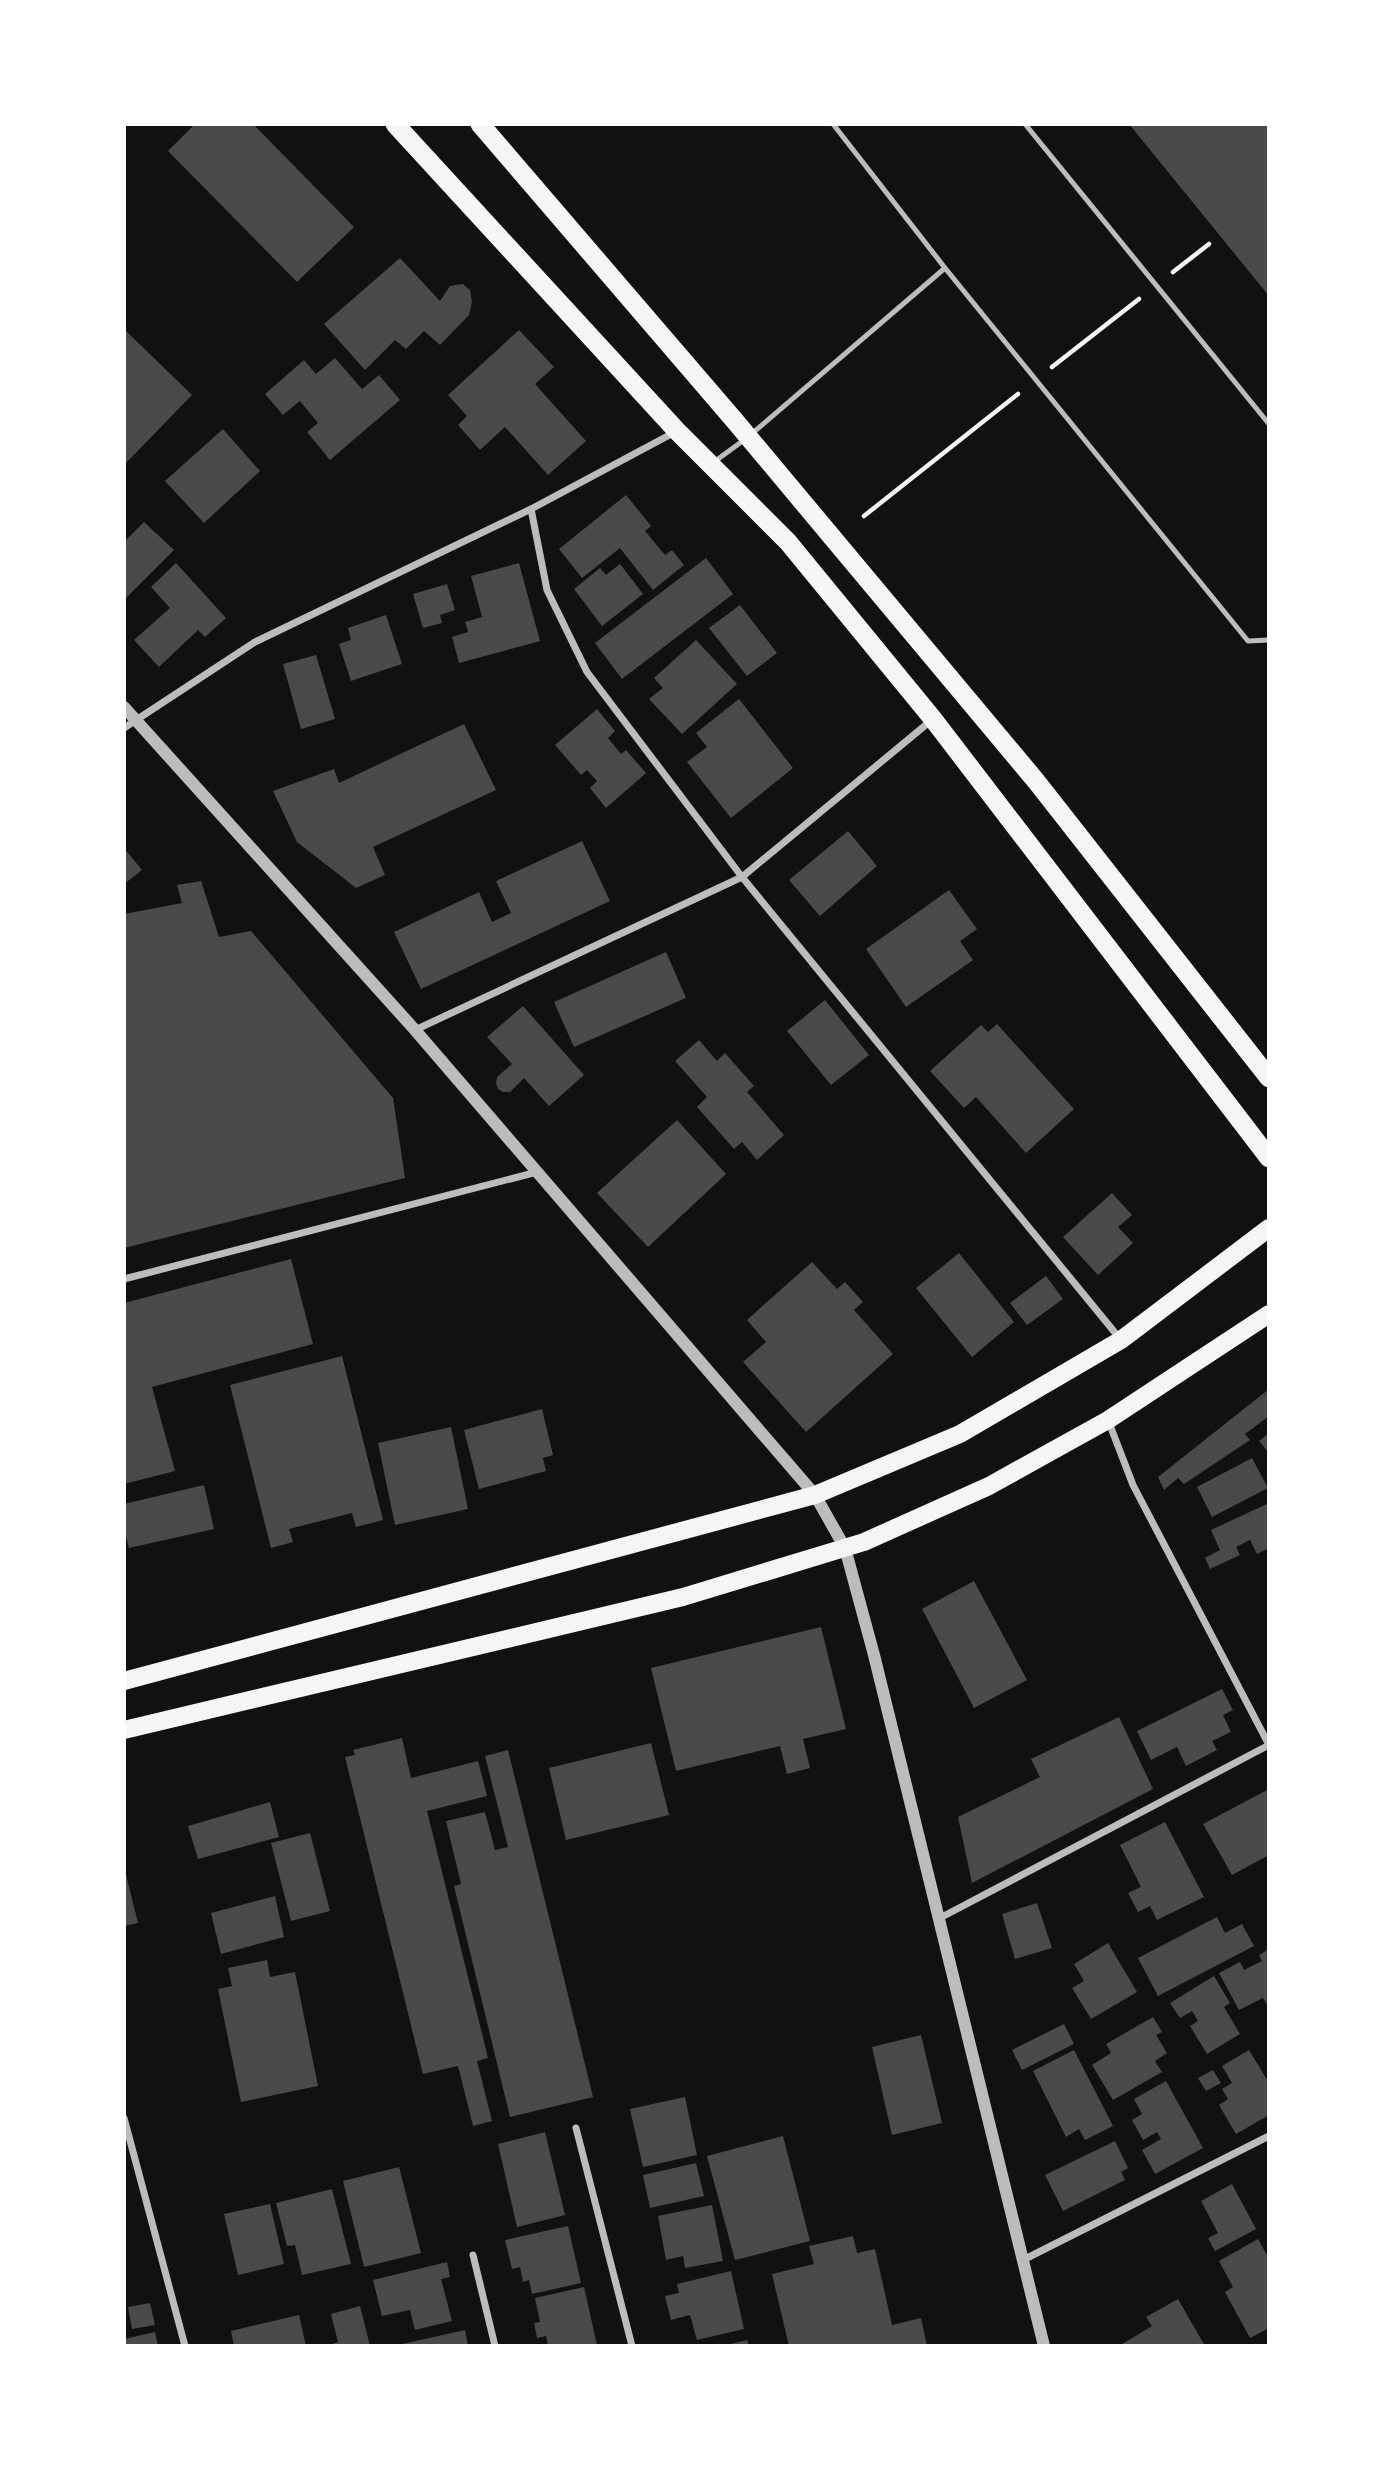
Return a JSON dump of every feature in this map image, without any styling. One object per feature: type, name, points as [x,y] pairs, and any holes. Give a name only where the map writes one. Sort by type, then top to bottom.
[{"type":"highway","points":[[395,124],[677,431],[788,542],[933,719],[1269,1158]]},
{"type":"highway","points":[[480,124],[748,437],[1036,781],[1269,1078]]},
{"type":"main road","points":[[124,1681],[815,1495],[960,1434],[1121,1340],[1269,1228]]},
{"type":"main road","points":[[124,1730],[683,1597],[864,1542],[989,1486],[1108,1420],[1269,1314]]},
{"type":"street","points":[[124,728],[255,642],[531,509],[677,431]]},
{"type":"street","points":[[531,509],[547,590],[587,673],[742,877],[1121,1340]]},
{"type":"street","points":[[124,707],[415,1030],[815,1495],[845,1548],[874,1655],[1044,2346]]},
{"type":"street","points":[[415,1030],[742,877],[933,719]]},
{"type":"street","points":[[124,1279],[537,1172]]},
{"type":"street","points":[[937,1919],[1269,1745],[1133,1485],[1108,1420]]},
{"type":"street","points":[[124,2118],[185,2346]]},
{"type":"street","points":[[576,2128],[632,2346]]},
{"type":"street","points":[[1023,2260],[1269,2136]]},
{"type":"street","points":[[473,2255],[495,2346]]},
{"type":"lane","points":[[833,124],[945,268],[1248,641],[1269,640]]},
{"type":"lane","points":[[1025,124],[1269,424]]},
{"type":"lane","points":[[711,464],[748,437],[945,268]]},
{"type":"building","points":[[195,124],[253,124],[354,227],[297,282],[168,151]]},
{"type":"building","points":[[1129,124],[1269,124],[1269,296]]},
{"type":"building","points":[[400,258],[440,301],[450,286],[463,284],[470,290],[472,302],[469,315],[440,345],[424,331],[406,349],[395,340],[365,370],[324,324]]},
{"type":"building","points":[[124,329],[192,395],[124,465]]},
{"type":"building","points":[[519,330],[554,367],[535,384],[586,441],[548,475],[505,427],[480,450],[458,425],[467,416],[448,395]]},
{"type":"building","points":[[335,358],[362,389],[379,375],[400,400],[330,460],[307,432],[318,423],[300,401],[283,415],[265,394],[304,360],[316,374]]},
{"type":"building","points":[[223,429],[260,471],[204,523],[165,481]]},
{"type":"building","points":[[626,495],[651,526],[645,531],[665,555],[672,550],[684,565],[653,590],[620,548],[582,578],[559,549]]},
{"type":"building","points":[[144,522],[174,550],[124,600],[124,542]]},
{"type":"building","points":[[706,558],[733,594],[622,679],[595,643]]},
{"type":"building","points":[[176,563],[226,618],[205,637],[198,630],[159,667],[134,640],[170,608],[151,587]]},
{"type":"building","points":[[519,563],[540,641],[459,663],[452,637],[468,632],[465,622],[482,617],[471,576]]},
{"type":"building","points":[[620,564],[643,594],[602,626],[574,589],[600,568],[606,575]]},
{"type":"building","points":[[447,584],[455,610],[440,615],[442,623],[423,628],[413,594]]},
{"type":"building","points":[[740,605],[777,653],[747,676],[709,628]]},
{"type":"building","points":[[386,615],[402,664],[351,681],[339,644],[351,640],[348,628]]},
{"type":"building","points":[[696,640],[737,684],[682,734],[649,699],[663,688],[654,678]]},
{"type":"building","points":[[316,655],[335,719],[301,729],[283,664]]},
{"type":"building","points":[[739,699],[793,768],[731,818],[687,762],[707,747],[696,733]]},
{"type":"building","points":[[597,709],[615,731],[608,738],[621,754],[626,750],[646,773],[606,808],[590,788],[597,781],[587,770],[581,775],[555,745]]},
{"type":"building","points":[[464,724],[496,790],[373,847],[385,875],[356,888],[297,842],[273,791],[334,769],[339,783]]},
{"type":"building","points":[[848,831],[877,866],[820,916],[789,880]]},
{"type":"building","points":[[582,841],[610,901],[421,989],[394,932],[479,892],[492,922],[511,913],[496,881]]},
{"type":"building","points":[[124,848],[142,870],[124,884]]},
{"type":"building","points":[[201,881],[219,937],[251,931],[393,1098],[405,1178],[124,1248],[124,914],[182,903],[177,885]]},
{"type":"building","points":[[949,890],[977,929],[960,941],[973,960],[906,1007],[866,949]]},
{"type":"building","points":[[666,952],[686,998],[574,1047],[554,1002]]},
{"type":"building","points":[[825,1000],[869,1055],[831,1085],[787,1031]]},
{"type":"building","points":[[523,1006],[584,1075],[549,1106],[524,1078],[510,1092],[498,1089],[496,1083],[497,1077],[512,1064],[487,1037]]},
{"type":"building","points":[[997,1024],[1074,1109],[1026,1153],[976,1097],[964,1108],[930,1071],[981,1025],[988,1032]]},
{"type":"building","points":[[699,1040],[717,1061],[725,1053],[754,1086],[747,1092],[784,1135],[757,1160],[742,1142],[734,1149],[697,1107],[707,1097],[675,1061]]},
{"type":"building","points":[[677,1120],[726,1174],[648,1247],[597,1193]]},
{"type":"building","points":[[1112,1193],[1132,1215],[1118,1227],[1133,1243],[1098,1275],[1063,1237]]},
{"type":"building","points":[[959,1253],[1014,1322],[972,1357],[916,1288]]},
{"type":"building","points":[[291,1259],[313,1344],[152,1387],[175,1471],[124,1484],[124,1303]]},
{"type":"building","points":[[812,1262],[837,1289],[845,1282],[863,1302],[854,1310],[893,1354],[806,1432],[743,1362],[766,1342],[747,1320]]},
{"type":"building","points":[[1046,1276],[1063,1299],[1027,1325],[1010,1303]]},
{"type":"building","points":[[342,1356],[383,1520],[356,1527],[352,1513],[289,1529],[293,1542],[271,1548],[230,1385]]},
{"type":"building","points":[[1269,1389],[1269,1416],[1245,1434],[1250,1440],[1184,1484],[1178,1478],[1164,1490],[1158,1477]]},
{"type":"building","points":[[542,1409],[553,1455],[543,1458],[546,1471],[479,1489],[464,1430]]},
{"type":"building","points":[[451,1427],[468,1509],[395,1525],[378,1443]]},
{"type":"building","points":[[1269,1433],[1269,1453],[1259,1441]]},
{"type":"building","points":[[1252,1458],[1268,1488],[1212,1517],[1197,1487]]},
{"type":"building","points":[[204,1485],[214,1529],[129,1548],[124,1529],[124,1504]]},
{"type":"building","points":[[1269,1503],[1269,1548],[1257,1554],[1250,1540],[1236,1547],[1240,1555],[1210,1569],[1205,1558],[1220,1550],[1211,1530]]},
{"type":"building","points":[[974,1581],[1027,1680],[974,1708],[922,1609]]},
{"type":"building","points":[[821,1627],[846,1729],[803,1739],[810,1768],[787,1774],[780,1746],[676,1771],[651,1668]]},
{"type":"building","points":[[1222,1689],[1233,1710],[1223,1715],[1231,1732],[1212,1741],[1217,1750],[1186,1766],[1177,1747],[1151,1760],[1137,1731]]},
{"type":"building","points":[[1119,1717],[1153,1789],[972,1883],[958,1817],[1040,1777],[1031,1759]]},
{"type":"building","points":[[402,1738],[411,1778],[478,1761],[487,1796],[427,1811],[488,2058],[477,2061],[492,2121],[473,2126],[458,2066],[423,2074],[345,1757],[355,1755],[353,1750]]},
{"type":"building","points":[[651,1743],[669,1815],[566,1840],[549,1768]]},
{"type":"building","points":[[508,1750],[593,2097],[510,2117],[454,1886],[461,1884],[446,1821],[485,1812],[495,1850],[508,1847],[485,1756]]},
{"type":"building","points":[[1269,1789],[1269,1855],[1232,1875],[1203,1824]]},
{"type":"building","points":[[270,1802],[279,1837],[198,1859],[188,1826]]},
{"type":"building","points":[[1165,1822],[1204,1897],[1157,1920],[1150,1906],[1138,1912],[1128,1893],[1141,1887],[1120,1845]]},
{"type":"building","points":[[310,1833],[330,1911],[291,1921],[271,1843]]},
{"type":"building","points":[[124,1867],[138,1923],[124,1926]]},
{"type":"building","points":[[275,1896],[284,1937],[221,1954],[211,1913]]},
{"type":"building","points":[[1037,1903],[1052,1948],[1015,1959],[1002,1914]]},
{"type":"building","points":[[1217,1917],[1225,1933],[1242,1924],[1254,1946],[1158,1996],[1138,1958]]},
{"type":"building","points":[[1108,1943],[1137,1992],[1091,2019],[1072,1988],[1084,1981],[1074,1964]]},
{"type":"building","points":[[1269,1949],[1269,2008],[1263,1998],[1239,2010],[1219,1973],[1240,1962],[1244,1970],[1262,1961],[1259,1955]]},
{"type":"building","points":[[267,1960],[270,1977],[295,1972],[318,2086],[241,2102],[218,1989],[232,1986],[228,1968]]},
{"type":"building","points":[[1214,1976],[1230,2003],[1224,2007],[1240,2034],[1207,2054],[1190,2026],[1198,2021],[1192,2011],[1180,2018],[1170,2003]]},
{"type":"building","points":[[1153,2017],[1162,2032],[1156,2035],[1167,2053],[1155,2061],[1162,2072],[1113,2100],[1092,2065],[1111,2053],[1106,2044]]},
{"type":"building","points":[[1064,2024],[1074,2044],[1022,2070],[1012,2050]]},
{"type":"building","points":[[921,2035],[942,2123],[892,2135],[872,2047]]},
{"type":"building","points":[[1074,2050],[1113,2126],[1085,2140],[1079,2129],[1066,2137],[1033,2071]]},
{"type":"building","points":[[1249,2050],[1269,2083],[1269,2115],[1236,2134],[1219,2105],[1228,2099],[1222,2089],[1232,2083],[1222,2066]]},
{"type":"building","points":[[1213,2070],[1221,2083],[1206,2091],[1198,2078]]},
{"type":"building","points":[[1166,2081],[1203,2148],[1155,2174],[1142,2150],[1161,2139],[1157,2132],[1143,2140],[1132,2120],[1142,2114],[1134,2099]]},
{"type":"building","points":[[685,2097],[697,2155],[643,2167],[630,2109]]},
{"type":"building","points":[[545,2132],[565,2215],[517,2227],[498,2144]]},
{"type":"building","points":[[783,2136],[810,2241],[735,2260],[707,2156]]},
{"type":"building","points":[[1115,2141],[1128,2168],[1121,2172],[1125,2180],[1063,2211],[1045,2175]]},
{"type":"building","points":[[696,2163],[704,2196],[650,2208],[643,2175]]},
{"type":"building","points":[[399,2167],[421,2253],[364,2267],[343,2181]]},
{"type":"building","points":[[1232,2184],[1256,2229],[1215,2251],[1208,2238],[1218,2233],[1201,2201]]},
{"type":"building","points":[[332,2189],[351,2264],[302,2275],[295,2245],[287,2246],[276,2203]]},
{"type":"building","points":[[270,2204],[284,2264],[238,2275],[224,2214]]},
{"type":"building","points":[[712,2205],[723,2261],[685,2268],[683,2256],[666,2260],[658,2216]]},
{"type":"building","points":[[568,2226],[581,2283],[532,2294],[529,2280],[523,2282],[520,2267],[512,2269],[505,2240]]},
{"type":"building","points":[[853,2236],[857,2253],[875,2249],[892,2325],[921,2318],[927,2346],[789,2346],[772,2274],[814,2264],[809,2246]]},
{"type":"building","points":[[1258,2239],[1269,2259],[1269,2328],[1250,2338],[1225,2292],[1233,2287],[1219,2261]]},
{"type":"building","points":[[447,2262],[450,2277],[441,2279],[452,2321],[415,2330],[410,2310],[382,2316],[373,2280]]},
{"type":"building","points":[[731,2271],[744,2329],[697,2340],[690,2315],[671,2320],[665,2296],[679,2293],[677,2284]]},
{"type":"building","points":[[584,2287],[597,2345],[548,2346],[546,2336],[537,2338],[534,2323],[540,2322],[535,2298]]},
{"type":"building","points":[[1178,2299],[1205,2346],[1119,2346],[1152,2326],[1146,2317]]},
{"type":"building","points":[[150,2303],[155,2325],[132,2329],[128,2307]]},
{"type":"building","points":[[360,2306],[370,2346],[326,2346],[338,2342],[331,2314]]},
{"type":"building","points":[[299,2315],[306,2346],[234,2346],[231,2331]]},
{"type":"building","points":[[465,2330],[468,2346],[398,2346],[398,2345]]},
{"type":"building","points":[[155,2332],[158,2346],[124,2346],[124,2339]]},
{"type":"building","points":[[747,2340],[749,2346],[727,2346],[727,2345]]}]
